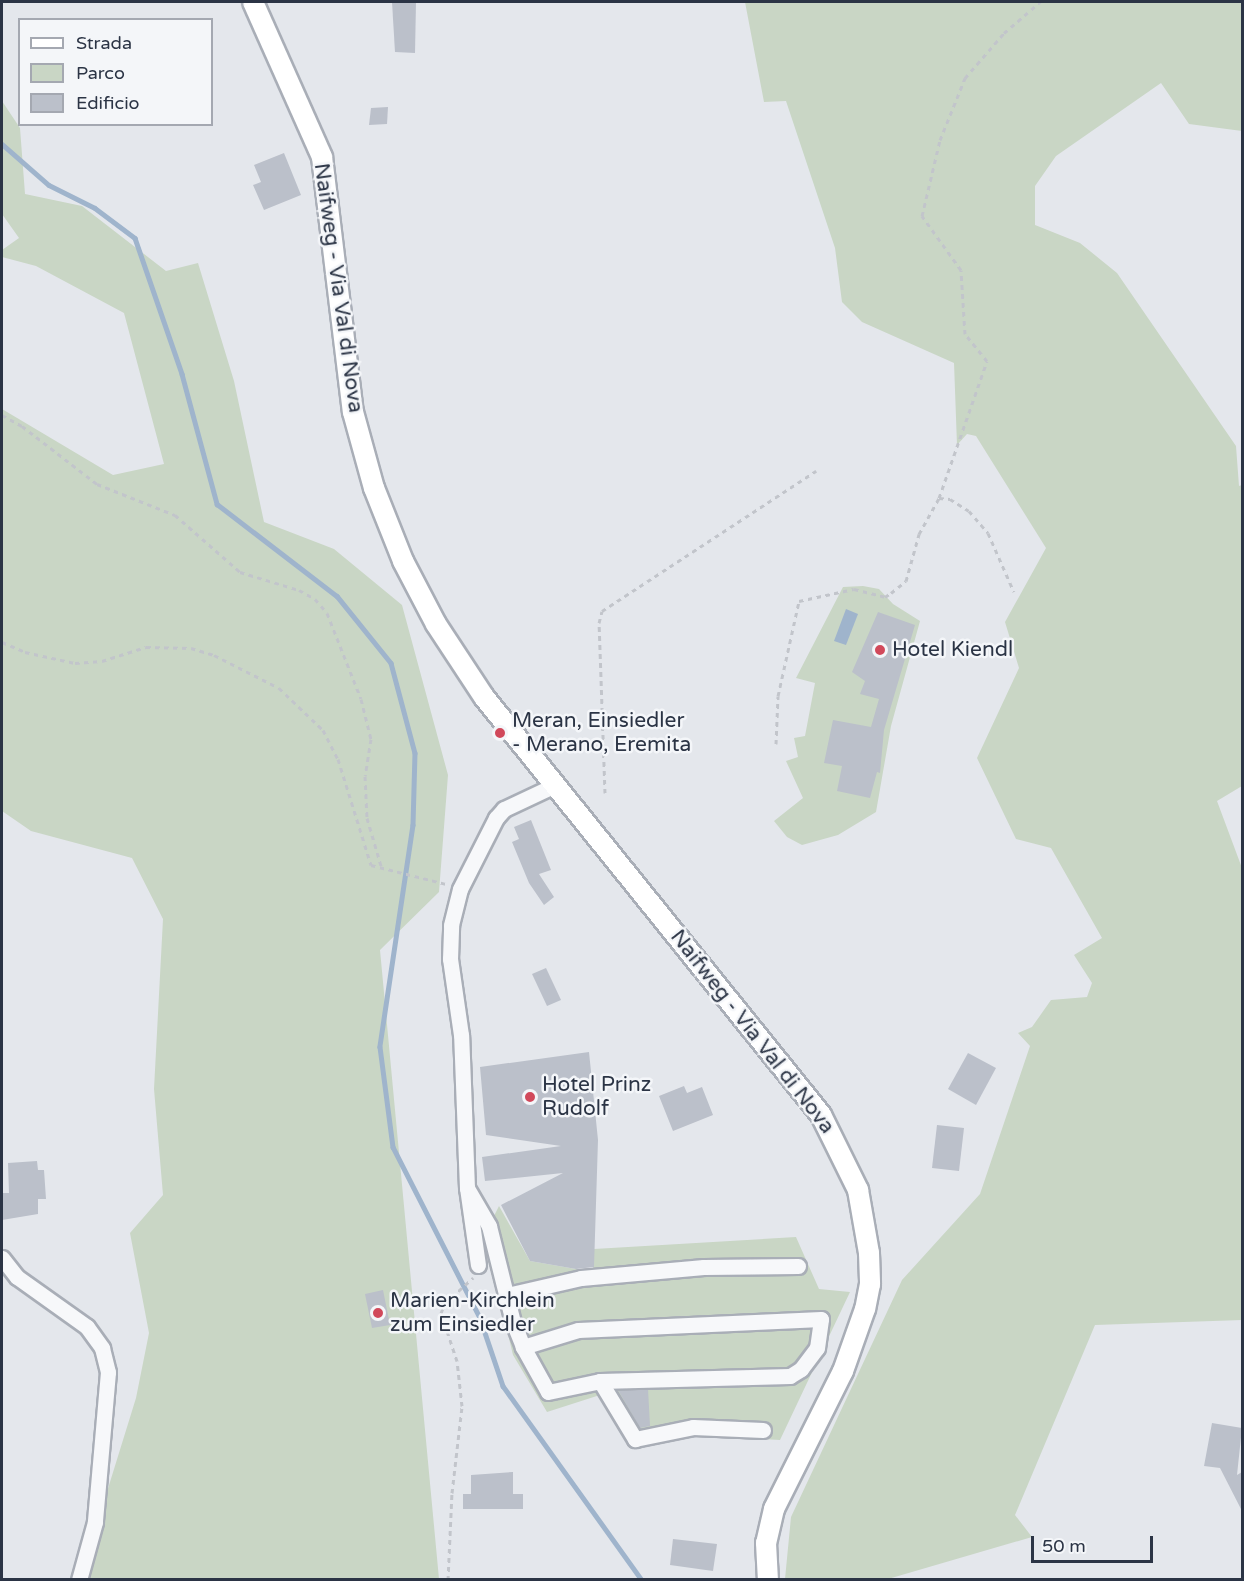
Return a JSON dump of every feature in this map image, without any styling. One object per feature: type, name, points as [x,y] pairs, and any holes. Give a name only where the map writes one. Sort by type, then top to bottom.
[{"type":"main road","name":"Naifweg - Via Val di Nova","points":[[253,2],[322,157],[345,366],[374,488],[403,561],[436,624],[484,697],[821,1114],[858,1190],[869,1253],[870,1284],[865,1309],[843,1371],[774,1509],[766,1543],[768,1580]]},
{"type":"street","points":[[478,1265],[467,1188],[461,1035],[450,959],[451,925],[460,889],[495,818],[504,808],[555,785]]},
{"type":"street","points":[[467,1188],[489,1226],[523,1347],[548,1392],[600,1381],[790,1376],[801,1369],[817,1348],[821,1318],[578,1330],[523,1347]]},
{"type":"street","points":[[2,1258],[17,1277],[87,1327],[102,1348],[108,1372],[95,1522],[79,1580]]},
{"type":"street","points":[[507,1295],[581,1278],[704,1267],[798,1266]]},
{"type":"street","points":[[600,1381],[635,1439],[693,1427],[763,1430]]},
{"type":"path","points":[[776,744],[778,696],[799,601],[854,589],[885,597],[891,593],[906,581],[919,534],[939,498],[987,361],[965,334],[961,270],[922,216],[940,141],[965,78],[1004,33],[1040,2]]},
{"type":"path","points":[[2,415],[97,484],[175,515],[240,572],[299,590],[315,599],[327,613],[361,699],[370,739],[365,776],[367,818],[382,869]]},
{"type":"path","points":[[605,793],[599,623],[602,611],[816,471]]},
{"type":"path","points":[[939,498],[950,499],[969,511],[988,533],[1014,592]]},
{"type":"path","points":[[2,642],[25,652],[75,663],[102,661],[146,647],[191,648],[214,655],[279,688],[323,730],[338,759],[363,849],[371,865],[433,880]]},
{"type":"path","points":[[448,1580],[452,1492],[462,1406],[457,1361],[441,1313],[454,1294],[472,1280]]},
{"type":"green space","points":[[745,2],[1242,2],[1242,131],[1189,124],[1161,83],[1056,156],[1035,186],[1035,225],[1080,243],[1117,273],[1236,446],[1239,486],[1242,485],[1242,786],[1217,801],[1242,868],[1242,1320],[1095,1325],[1015,1515],[1032,1537],[888,1579],[785,1579],[791,1517],[902,1280],[980,1194],[1030,1046],[1018,1033],[1032,1027],[1051,1000],[1087,997],[1092,983],[1074,955],[1102,938],[1051,848],[1016,839],[977,758],[1019,668],[1005,622],[1046,548],[976,436],[967,434],[957,445],[954,363],[862,322],[842,302],[835,248],[786,101],[764,102]]},
{"type":"green space","points":[[2,101],[20,128],[25,194],[82,206],[166,271],[198,263],[234,381],[264,522],[334,549],[402,605],[448,775],[439,892],[380,950],[439,1579],[80,1579],[136,1398],[149,1333],[130,1233],[163,1195],[154,1089],[163,919],[132,858],[31,831],[2,811],[2,409],[113,475],[164,464],[124,313],[36,266],[2,257],[2,250],[19,238],[2,214]]},
{"type":"green space","points":[[863,586],[879,589],[893,604],[920,621],[891,726],[876,812],[838,835],[802,845],[787,837],[774,821],[803,798],[786,761],[798,757],[794,738],[805,736],[815,683],[796,678],[843,587]]},
{"type":"green space","points":[[499,1206],[530,1261],[593,1272],[594,1249],[796,1237],[819,1289],[850,1292],[780,1440],[694,1435],[631,1448],[600,1395],[547,1412],[513,1355],[482,1227],[489,1226]]},
{"type":"water","points":[[846,609],[858,614],[846,645],[834,641]]},
{"type":"building","points":[[392,2],[416,2],[415,53],[395,52]]},
{"type":"building","points":[[388,107],[387,124],[369,125],[371,108]]},
{"type":"building","points":[[284,153],[301,195],[264,210],[253,185],[261,182],[254,165]]},
{"type":"building","points":[[878,612],[915,625],[884,730],[880,773],[877,772],[870,798],[837,791],[842,766],[824,763],[833,720],[871,727],[879,699],[860,694],[865,681],[852,672]]},
{"type":"building","points":[[531,820],[551,870],[539,874],[554,897],[544,905],[529,883],[512,842],[519,839],[514,827]]},
{"type":"building","points":[[546,968],[561,1000],[547,1006],[532,974]]},
{"type":"building","points":[[589,1052],[598,1140],[594,1267],[576,1269],[530,1261],[501,1205],[563,1173],[485,1181],[482,1157],[561,1146],[486,1135],[480,1067]]},
{"type":"building","points":[[968,1053],[996,1068],[976,1105],[948,1089]]},
{"type":"building","points":[[684,1086],[687,1093],[702,1087],[713,1115],[673,1131],[659,1096]]},
{"type":"building","points":[[937,1125],[964,1128],[959,1171],[932,1168]]},
{"type":"building","points":[[37,1161],[38,1170],[44,1170],[46,1199],[38,1199],[38,1214],[2,1220],[2,1193],[9,1193],[8,1163]]},
{"type":"building","name":"Marien-Kirchlein zum Einsiedler","points":[[383,1290],[390,1325],[372,1328],[365,1294]]},
{"type":"building","points":[[648,1389],[650,1426],[640,1428],[618,1390]]},
{"type":"building","points":[[1212,1423],[1242,1428],[1237,1475],[1242,1472],[1242,1511],[1220,1468],[1204,1466]]},
{"type":"building","points":[[513,1472],[513,1494],[523,1494],[523,1509],[463,1509],[463,1494],[471,1494],[471,1475]]},
{"type":"building","points":[[673,1539],[717,1544],[713,1571],[670,1565]]},
{"type":"waterway","points":[[2,144],[49,185],[95,208],[135,238],[182,374],[217,504],[337,596],[391,663],[415,753],[413,825],[380,1047],[393,1147],[480,1318],[503,1386],[642,1580]]},
{"type":"place","name":"Hotel Kiendl","points":[[880,650]]},
{"type":"place","name":"Meran, Einsiedler - Merano, Eremita","points":[[500,733]]},
{"type":"place","name":"Hotel Prinz Rudolf","points":[[530,1097]]},
{"type":"place","name":"Marien-Kirchlein zum Einsiedler","points":[[378,1313]]}]
